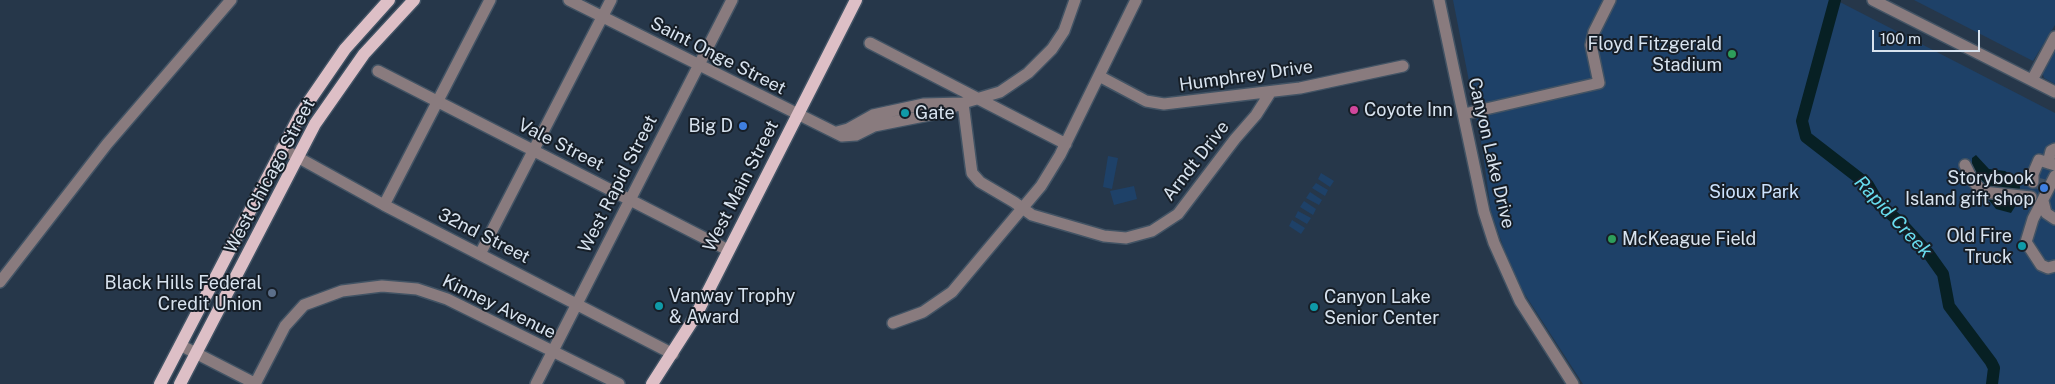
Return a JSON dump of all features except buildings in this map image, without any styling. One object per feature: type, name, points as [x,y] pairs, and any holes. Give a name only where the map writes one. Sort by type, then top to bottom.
[{"type":"main road","name":"West Chicago Street","points":[[160,384],[281,148],[320,84],[357,34],[388,0]]},
{"type":"main road","points":[[371,45],[395,11],[406,0]]},
{"type":"main road","name":"West Chicago Street","points":[[180,384],[297,157],[330,100],[371,45],[414,0]]},
{"type":"main road","name":"West Main Street","points":[[657,382],[695,317],[856,0]]},
{"type":"main road","points":[[297,157],[292,145],[293,139],[309,110],[320,84]]},
{"type":"main road","points":[[262,225],[270,195],[286,165],[286,158],[281,148]]},
{"type":"main road","points":[[196,353],[190,342],[205,310],[213,281]]},
{"type":"main road","points":[[175,384],[185,361],[180,345]]},
{"type":"street","points":[[0,282],[108,144],[231,0]]},
{"type":"street","points":[[384,204],[490,0]]},
{"type":"street","name":"Saint Onge Street","points":[[569,0],[828,130],[847,130],[873,115],[924,104],[963,103]]},
{"type":"street","points":[[480,254],[611,0]]},
{"type":"street","name":"West Rapid Street","points":[[536,384],[732,0]]},
{"type":"street","points":[[963,103],[980,99],[1010,86],[1037,66],[1064,31],[1075,0]]},
{"type":"street","points":[[893,323],[916,316],[947,296],[1049,174],[1066,144],[1136,0]]},
{"type":"street","name":"Canyon Lake Drive","points":[[1440,0],[1484,212],[1500,259],[1526,312],[1573,384]]},
{"type":"street","points":[[1464,114],[1599,83],[1591,45],[1594,32],[1610,0]]},
{"type":"street","points":[[1872,0],[2055,92]]},
{"type":"street","points":[[2032,80],[2055,37]]},
{"type":"street","points":[[870,43],[1066,144]]},
{"type":"street","name":"Humphrey Drive","points":[[1099,76],[1146,101],[1160,104],[1270,93],[1403,66]]},
{"type":"street","name":"Vale Street","points":[[378,71],[728,250]]},
{"type":"street","name":"Arndt Drive","points":[[963,103],[971,166],[975,178],[1036,217],[1111,237],[1133,237],[1152,231],[1171,220],[1184,208],[1235,138],[1256,115],[1270,93]]},
{"type":"street","name":"32nd Street","points":[[281,148],[384,204],[673,354]]},
{"type":"street","points":[[2052,164],[2049,155],[2055,149]]},
{"type":"street","points":[[2033,182],[2033,174],[2039,160],[2052,164]]},
{"type":"street","points":[[1966,166],[1973,181],[1985,192],[2031,197]]},
{"type":"street","points":[[2055,176],[2032,220],[2026,242],[2041,265],[2048,268],[2055,266]]},
{"type":"street","points":[[2043,201],[2046,214],[2055,219]]},
{"type":"street","name":"Kinney Avenue","points":[[256,384],[282,331],[297,310],[323,297],[368,287],[405,287],[437,295],[619,384]]},
{"type":"street","points":[[180,345],[256,384]]},
{"type":"green space","name":"Sioux Park","points":[[1453,0],[1836,0],[2055,113],[2055,384],[1583,384],[1522,290],[1504,249],[1491,211],[1482,147]]},
{"type":"green space","points":[[1914,0],[2055,0],[2055,25],[2033,61]]},
{"type":"green space","points":[[2055,47],[2055,84],[2044,78],[2042,71]]},
{"type":"green space","points":[[1108,156],[1118,158],[1112,189],[1103,187]]},
{"type":"green space","points":[[1321,173],[1334,181],[1330,187],[1318,179]]},
{"type":"green space","points":[[1316,183],[1328,190],[1325,196],[1312,188]]},
{"type":"green space","points":[[1134,186],[1137,199],[1114,205],[1110,191]]},
{"type":"green space","points":[[1310,192],[1322,200],[1319,205],[1306,198]]},
{"type":"green space","points":[[1304,201],[1316,209],[1313,215],[1300,207]]},
{"type":"green space","points":[[1298,211],[1311,218],[1307,224],[1295,217]]},
{"type":"green space","points":[[1292,220],[1305,228],[1301,234],[1289,226]]},
{"type":"shaded area","points":[[1976,155],[1989,169],[2005,171],[2018,179],[2020,187],[2018,202],[2011,213],[1996,209],[1988,199],[1984,182],[1976,177],[1972,164],[1972,158]]},
{"type":"waterway","name":"Rapid Creek","points":[[1835,0],[1802,121],[1806,137],[1868,185],[1879,204],[1902,224],[1928,253],[1943,274],[1949,306],[1994,368],[1992,384]]},
{"type":"tunnel","points":[[2033,182],[2049,186]]},
{"type":"place","name":"Floyd Fitzgerald Stadium","points":[[1732,54]]},
{"type":"place","name":"Coyote Inn","points":[[1354,110]]},
{"type":"place","name":"Gate","points":[[905,113]]},
{"type":"place","name":"Big D","points":[[743,126]]},
{"type":"place","name":"Storybook Island gift shop","points":[[2044,188]]},
{"type":"place","name":"McKeague Field","points":[[1612,239]]},
{"type":"place","name":"Old Fire Truck","points":[[2022,246]]},
{"type":"place","name":"Black Hills Federal Credit Union","points":[[272,293]]},
{"type":"place","name":"Vanway Trophy & Award","points":[[659,306]]},
{"type":"place","name":"Canyon Lake Senior Center","points":[[1314,307]]}]
